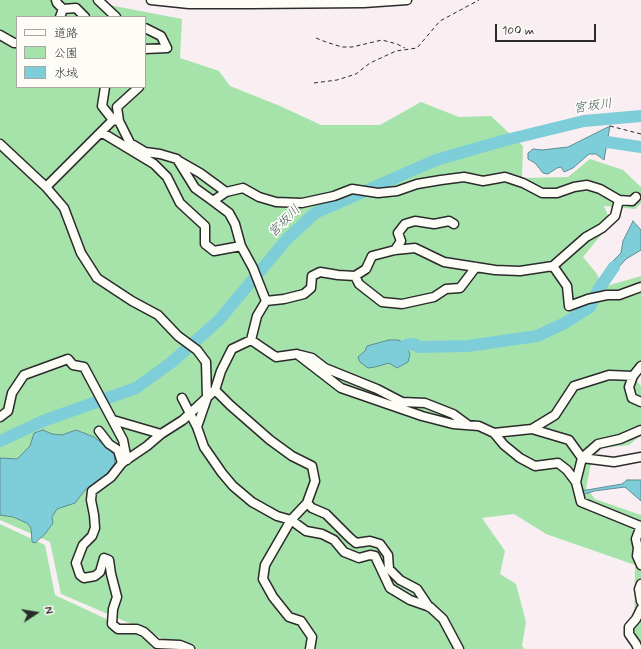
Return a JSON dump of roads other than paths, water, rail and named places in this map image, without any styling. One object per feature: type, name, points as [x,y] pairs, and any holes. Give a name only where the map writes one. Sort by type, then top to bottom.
[{"type":"street","points":[[56,0],[62,13],[76,8],[84,16]]},
{"type":"street","points":[[98,0],[115,16]]},
{"type":"street","points":[[151,0],[189,4],[364,3],[408,0]]},
{"type":"street","points":[[146,28],[161,36],[167,48],[146,49]]},
{"type":"street","points":[[0,35],[16,43]]},
{"type":"street","points":[[105,88],[102,106],[116,120],[130,143],[145,152],[160,154],[177,159],[200,173],[226,192]]},
{"type":"street","points":[[46,187],[101,132],[116,120],[117,107],[138,88]]},
{"type":"street","points":[[101,132],[154,164],[167,177],[180,203],[205,226],[206,244],[214,251],[241,246]]},
{"type":"street","points":[[0,144],[46,187],[64,208],[81,253],[97,278],[132,301],[158,315],[178,336],[197,350],[206,362],[207,398],[197,427]]},
{"type":"street","points":[[177,159],[195,188],[229,213],[241,246],[253,268],[266,301]]},
{"type":"street","points":[[213,201],[226,192],[243,188],[259,197],[276,202],[302,203],[334,196],[352,189],[378,193],[397,191],[417,184],[464,177],[483,181],[505,177],[523,183],[542,193],[557,193],[574,186],[587,185],[600,189],[619,200],[632,201],[636,198]]},
{"type":"street","points":[[266,301],[284,299],[304,294],[311,288],[312,276],[320,272],[355,276],[366,269],[372,256],[395,250],[416,248],[444,262],[476,267],[520,271],[553,266],[586,237],[602,228],[615,216],[619,200]]},
{"type":"street","points":[[395,250],[401,241],[398,233],[405,224],[415,221],[434,224],[448,221],[454,224]]},
{"type":"street","points":[[553,266],[567,286],[569,306],[600,296],[619,295],[641,287]]},
{"type":"street","points":[[355,276],[359,284],[382,302],[402,304],[434,297],[446,289],[460,288],[476,267]]},
{"type":"street","points":[[252,340],[257,316],[266,301]]},
{"type":"street","points":[[252,340],[276,357],[297,354],[312,358],[325,368],[377,389],[402,402],[425,403],[453,414],[468,425]]},
{"type":"street","points":[[190,649],[180,645],[157,644],[144,632],[137,629],[118,628],[112,624],[113,610],[117,597],[109,560],[104,558],[100,572],[94,576],[84,578],[80,575],[76,563],[83,545],[92,536],[95,528],[91,500],[92,491],[110,478],[125,462],[161,434],[183,420],[207,398],[215,390],[221,371],[232,349],[252,340]]},
{"type":"street","points":[[297,354],[341,388],[422,416],[453,424],[478,426],[494,433],[504,445],[520,458],[535,466],[558,463],[567,470],[576,482],[581,502],[641,526],[636,539],[640,550],[637,556],[641,565]]},
{"type":"street","points":[[0,417],[8,412],[12,393],[24,375],[68,359],[73,365],[84,366],[123,440],[125,462]]},
{"type":"street","points":[[641,366],[633,376],[629,387],[632,398],[641,402]]},
{"type":"street","points":[[532,429],[554,415],[574,386],[609,375],[633,376]]},
{"type":"street","points":[[215,390],[270,440],[292,456],[312,466],[315,481],[307,503],[292,520],[265,565],[263,579],[273,597],[288,617],[301,621],[312,637],[310,649]]},
{"type":"street","points":[[182,398],[197,427],[204,447],[233,486],[252,502],[277,516],[292,520],[306,531],[322,534],[334,540],[344,552],[359,558],[370,555],[375,556],[390,588],[410,600],[430,607]]},
{"type":"street","points":[[113,420],[161,434]]},
{"type":"street","points":[[494,433],[532,429],[569,440],[582,458],[614,462],[641,458]]},
{"type":"street","points":[[576,482],[582,458],[598,444],[620,439],[641,430]]},
{"type":"street","points":[[99,431],[109,444],[118,450],[125,462]]},
{"type":"street","points":[[307,503],[312,508],[326,514],[356,543],[370,541],[380,544],[388,555],[389,569],[400,580],[417,589],[430,607],[443,619],[459,649]]},
{"type":"street","points":[[641,584],[639,589],[641,601]]},
{"type":"street","points":[[638,649],[629,634],[629,627],[636,619],[641,609]]},
{"type":"water","points":[[610,126],[604,160],[596,154],[589,154],[573,168],[564,172],[561,167],[548,174],[543,173],[535,163],[528,159],[528,153],[533,149],[542,150],[568,147]]},
{"type":"water","points":[[633,221],[641,230],[641,250],[626,259],[617,269],[614,267],[613,261],[621,253],[623,241]]},
{"type":"water","points":[[389,340],[398,340],[404,343],[410,354],[408,362],[397,368],[389,363],[368,368],[360,362],[358,357],[365,351],[367,346]]},
{"type":"water","points":[[43,430],[52,434],[62,435],[76,430],[94,437],[114,455],[115,463],[105,476],[85,490],[75,503],[57,509],[52,517],[53,523],[45,534],[35,543],[32,542],[31,528],[27,523],[13,517],[0,515],[0,458],[17,459],[30,446],[34,433]]},
{"type":"water","points":[[627,480],[641,480],[641,501],[625,487],[594,491],[582,495],[581,491],[622,484]]},
{"type":"waterway","name":"宮坂川","points":[[0,441],[43,421],[136,388],[172,362],[219,320],[287,239],[315,213],[436,160],[502,141],[584,121],[641,116]]},
{"type":"waterway","points":[[607,142],[641,147]]},
{"type":"waterway","points":[[406,345],[414,344],[419,347],[468,346],[537,336],[565,323],[590,307],[598,290],[614,267]]}]
